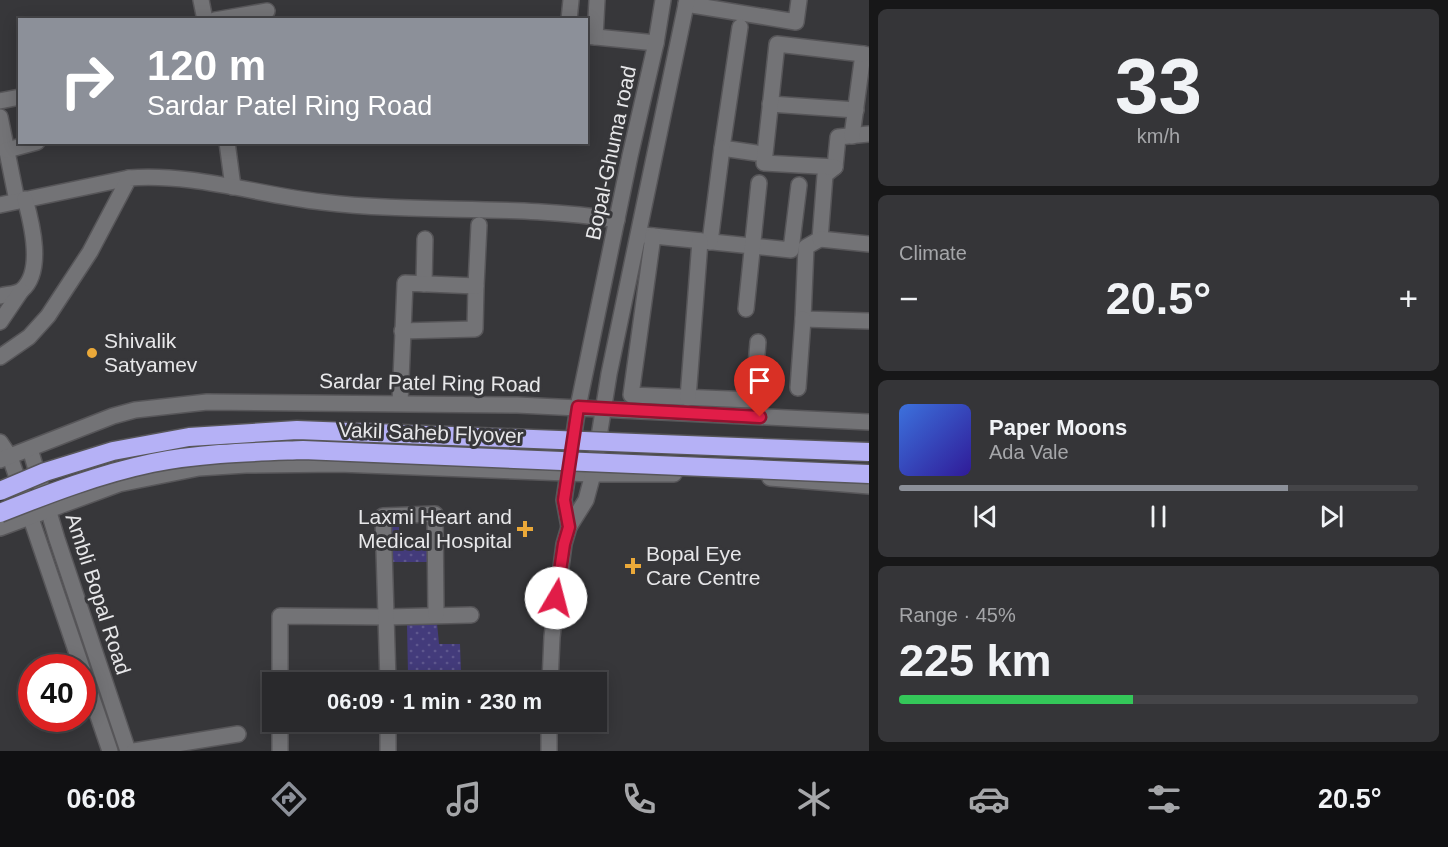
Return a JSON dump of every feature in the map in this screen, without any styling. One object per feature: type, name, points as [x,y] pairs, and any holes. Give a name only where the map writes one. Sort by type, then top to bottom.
[{"type":"highway","name":"Vakil Saheb Flyover","points":[[0,491],[45,472],[113,451],[189,436],[297,430],[869,452]]},
{"type":"highway","name":"Vakil Saheb Flyover","points":[[0,513],[98,477],[153,463],[216,454],[303,450],[869,474]]},
{"type":"street","points":[[201,0],[205,18]]},
{"type":"street","points":[[569,18],[571,0]]},
{"type":"street","points":[[597,0],[591,36],[656,44]]},
{"type":"street","name":"Bopal-Ghuma road","points":[[569,527],[564,500],[578,407],[656,44],[663,0]]},
{"type":"street","points":[[550,672],[558,579],[569,527],[586,500],[592,474],[609,374],[645,235],[687,2],[795,22],[799,0]]},
{"type":"street","points":[[225,18],[267,10]]},
{"type":"street","points":[[688,398],[693,304],[747,14]]},
{"type":"street","points":[[835,167],[764,163],[777,44],[866,55],[852,136]]},
{"type":"street","points":[[0,101],[18,97]]},
{"type":"street","points":[[770,104],[856,110]]},
{"type":"street","points":[[0,117],[35,255],[30,280],[0,322]]},
{"type":"street","points":[[820,239],[825,175],[835,167],[838,137],[869,134]]},
{"type":"street","points":[[7,150],[30,144]]},
{"type":"street","points":[[226,144],[234,187]]},
{"type":"street","points":[[722,148],[756,153]]},
{"type":"street","points":[[0,205],[129,178],[150,176],[323,202],[424,209],[587,215],[617,220]]},
{"type":"street","points":[[0,357],[29,338],[48,316],[90,252],[129,178]]},
{"type":"street","points":[[746,309],[759,183]]},
{"type":"street","points":[[645,235],[791,250],[799,185]]},
{"type":"street","points":[[402,331],[475,329],[479,225]]},
{"type":"street","points":[[645,235],[631,395],[753,400],[758,342]]},
{"type":"street","points":[[424,284],[425,239]]},
{"type":"street","points":[[798,388],[806,248],[820,239],[869,244]]},
{"type":"street","points":[[400,403],[405,283],[476,286]]},
{"type":"street","points":[[0,296],[21,291]]},
{"type":"street","points":[[803,319],[869,321]]},
{"type":"street","name":"Sardar Patel Ring Road","points":[[5,458],[113,416],[135,410],[207,402],[578,407],[869,422]]},
{"type":"street","name":"Ambli Bopal Road","points":[[0,442],[31,516],[77,654]]},
{"type":"street","name":"Ambli Bopal Road","points":[[30,449],[128,751]]},
{"type":"street","points":[[0,528],[119,484],[199,468],[246,465],[381,466],[592,474],[719,475],[869,486]]},
{"type":"street","points":[[388,672],[383,516],[435,514],[436,615]]},
{"type":"street","points":[[280,672],[280,616],[471,615]]},
{"type":"street","name":"Ambli Bopal Road","points":[[96,710],[110,751]]},
{"type":"street","points":[[280,732],[280,751]]},
{"type":"street","points":[[388,732],[388,751]]},
{"type":"street","points":[[549,732],[549,751]]},
{"type":"street","points":[[134,751],[238,734]]},
{"type":"shaded area","points":[[391,527],[399,527],[399,542],[427,542],[427,562],[391,562]]},
{"type":"shaded area","points":[[437,623],[439,644],[460,644],[461,672],[408,672],[407,624]]},
{"type":"place","name":"Shivalik Satyamev","points":[[92,353]]},
{"type":"place","name":"Laxmi Heart and Medical Hospital","points":[[525,529]]},
{"type":"place","name":"Bopal Eye Care Centre","points":[[633,566]]},
{"type":"route","points":[[556,598],[564,544],[569,527],[564,500],[578,407],[760,417]]}]
